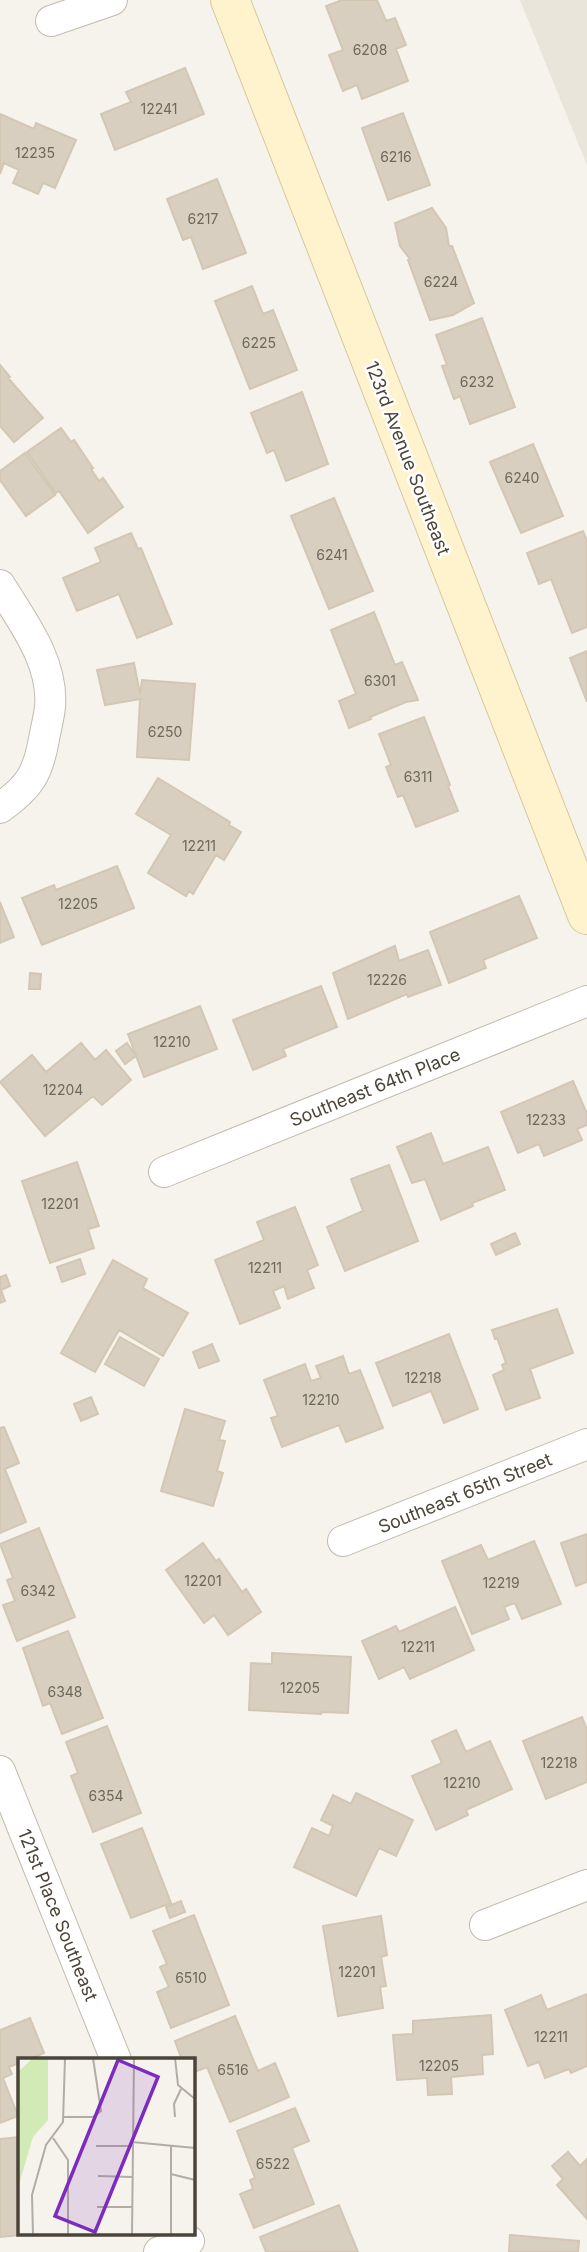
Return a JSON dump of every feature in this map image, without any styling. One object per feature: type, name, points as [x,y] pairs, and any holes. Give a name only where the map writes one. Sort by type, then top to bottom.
[{"type":"street","points":[[51,21],[112,0]]},
{"type":"street","name":"123rd Avenue Southeast","points":[[230,0],[587,915]]},
{"type":"street","points":[[0,585],[36,643],[47,674],[50,705],[40,759],[33,778],[0,808]]},
{"type":"street","name":"Southeast 64th Place","points":[[164,1172],[587,1001]]},
{"type":"street","name":"Southeast 65th Street","points":[[343,1541],[587,1444]]},
{"type":"street","name":"121st Place Southeast","points":[[0,1772],[115,2058]]},
{"type":"street","points":[[485,1925],[587,1885]]},
{"type":"street","points":[[159,2252],[189,2242]]},
{"type":"shaded area","points":[[520,0],[587,0],[587,165]]},
{"type":"building","points":[[342,0],[377,0],[386,21],[395,18],[406,45],[396,49],[408,81],[362,99],[357,85],[343,91],[329,55],[343,50],[326,6]]},
{"type":"building","points":[[185,68],[204,114],[115,150],[101,114],[131,102],[126,92]]},
{"type":"building","points":[[403,113],[430,185],[388,200],[362,128]]},
{"type":"building","points":[[0,114],[34,129],[36,123],[76,140],[55,188],[43,183],[38,194],[13,183],[19,170],[4,163],[0,174]]},
{"type":"building","points":[[217,179],[246,253],[203,269],[191,237],[183,240],[167,199]]},
{"type":"building","points":[[432,208],[446,228],[449,246],[452,246],[474,303],[453,315],[430,320],[408,260],[410,259],[400,246],[395,223]]},
{"type":"building","points":[[252,286],[263,314],[273,310],[297,370],[250,389],[215,301]]},
{"type":"building","points":[[482,318],[515,407],[470,424],[460,396],[454,399],[442,366],[447,365],[436,335]]},
{"type":"building","points":[[0,365],[43,418],[14,442],[0,426]]},
{"type":"building","points":[[302,392],[328,464],[286,481],[274,450],[267,453],[251,413]]},
{"type":"building","points":[[61,428],[71,442],[74,440],[99,481],[103,478],[123,507],[88,533],[59,491],[56,493],[27,452]]},
{"type":"building","points":[[533,444],[563,516],[521,533],[490,462]]},
{"type":"building","points":[[25,453],[55,495],[26,516],[0,480],[0,471]]},
{"type":"building","points":[[334,498],[373,591],[329,609],[291,516]]},
{"type":"building","points":[[583,531],[587,541],[587,627],[572,633],[551,579],[539,584],[527,553]]},
{"type":"building","points":[[131,533],[138,549],[141,548],[172,624],[137,638],[119,594],[77,611],[63,578],[101,562],[95,548]]},
{"type":"building","points":[[374,612],[395,665],[402,662],[418,700],[406,702],[349,728],[339,701],[356,694],[331,630]]},
{"type":"building","points":[[587,651],[587,702],[570,658]]},
{"type":"building","points":[[134,663],[140,694],[142,680],[195,684],[189,760],[137,757],[140,699],[105,705],[97,670]]},
{"type":"building","points":[[424,717],[458,811],[416,827],[403,795],[398,797],[386,767],[391,765],[379,734]]},
{"type":"building","points":[[158,778],[230,822],[229,825],[241,832],[224,860],[216,855],[193,894],[189,891],[186,896],[148,873],[171,835],[136,814]]},
{"type":"building","points":[[117,866],[134,908],[42,945],[22,898],[54,885],[56,890]]},
{"type":"building","points":[[519,896],[537,938],[483,960],[486,968],[449,983],[430,932]]},
{"type":"building","points":[[0,902],[14,937],[0,943]]},
{"type":"building","points":[[395,946],[399,961],[428,950],[441,985],[408,997],[407,994],[348,1019],[333,973]]},
{"type":"building","points":[[30,973],[41,974],[40,989],[29,989]]},
{"type":"building","points":[[321,986],[337,1027],[283,1049],[286,1056],[253,1070],[233,1020]]},
{"type":"building","points":[[200,1006],[217,1049],[144,1077],[128,1034]]},
{"type":"building","points":[[81,1043],[95,1060],[106,1050],[131,1080],[102,1105],[93,1096],[45,1136],[0,1082],[32,1055],[46,1072]]},
{"type":"building","points":[[127,1043],[136,1056],[125,1064],[116,1051]]},
{"type":"building","points":[[573,1081],[587,1114],[587,1125],[577,1129],[582,1140],[544,1156],[539,1144],[518,1153],[501,1112]]},
{"type":"building","points":[[431,1133],[443,1164],[488,1147],[505,1190],[472,1203],[473,1206],[441,1220],[425,1179],[412,1183],[397,1147]]},
{"type":"building","points":[[77,1162],[99,1226],[88,1229],[94,1248],[50,1263],[22,1181]]},
{"type":"building","points":[[389,1165],[418,1241],[345,1271],[327,1227],[363,1211],[351,1179]]},
{"type":"building","points":[[295,1207],[318,1265],[307,1270],[314,1288],[288,1299],[284,1286],[273,1291],[280,1308],[240,1324],[215,1260],[264,1240],[257,1222]]},
{"type":"building","points":[[515,1233],[520,1244],[496,1255],[491,1244]]},
{"type":"building","points":[[80,1259],[85,1274],[62,1282],[57,1267]]},
{"type":"building","points":[[113,1260],[147,1279],[143,1288],[188,1313],[163,1356],[119,1330],[95,1372],[61,1353]]},
{"type":"building","points":[[6,1275],[10,1286],[1,1290],[5,1301],[0,1303],[0,1277]]},
{"type":"building","points":[[557,1309],[573,1353],[530,1369],[540,1398],[506,1410],[493,1375],[504,1370],[502,1365],[506,1363],[492,1330]]},
{"type":"building","points":[[449,1334],[478,1409],[444,1423],[431,1391],[393,1406],[376,1363]]},
{"type":"building","points":[[120,1337],[159,1359],[144,1386],[105,1364]]},
{"type":"building","points":[[212,1344],[219,1361],[199,1368],[193,1352]]},
{"type":"building","points":[[343,1356],[349,1374],[360,1370],[383,1428],[346,1442],[339,1425],[282,1447],[271,1418],[278,1416],[264,1380],[305,1364],[311,1381],[321,1378],[316,1366]]},
{"type":"building","points":[[91,1397],[98,1414],[81,1421],[74,1404]]},
{"type":"building","points":[[185,1409],[225,1421],[219,1440],[225,1441],[217,1471],[223,1473],[213,1506],[161,1491]]},
{"type":"building","points":[[4,1427],[19,1463],[5,1469],[26,1522],[0,1533],[0,1428]]},
{"type":"building","points":[[39,1528],[75,1617],[17,1641],[3,1605],[15,1601],[7,1580],[13,1578],[0,1544]]},
{"type":"building","points":[[587,1534],[587,1582],[576,1586],[561,1543]]},
{"type":"building","points":[[534,1541],[561,1604],[522,1619],[515,1603],[504,1607],[509,1619],[472,1634],[442,1561],[481,1545],[488,1560]]},
{"type":"building","points":[[203,1543],[216,1561],[219,1559],[242,1592],[246,1589],[261,1612],[228,1635],[214,1615],[204,1623],[166,1570]]},
{"type":"building","points":[[455,1607],[474,1650],[410,1679],[404,1667],[379,1679],[362,1641],[396,1626],[399,1632]]},
{"type":"building","points":[[68,1631],[103,1718],[62,1734],[50,1703],[43,1706],[23,1648]]},
{"type":"building","points":[[272,1653],[351,1657],[348,1713],[249,1710],[251,1663],[272,1664]]},
{"type":"building","points":[[582,1717],[587,1730],[587,1782],[546,1799],[523,1741]]},
{"type":"building","points":[[107,1726],[141,1813],[93,1832],[71,1776],[78,1773],[66,1742]]},
{"type":"building","points":[[456,1730],[466,1752],[490,1741],[512,1789],[466,1810],[468,1815],[436,1830],[412,1776],[442,1763],[432,1741]]},
{"type":"building","points":[[356,1793],[413,1820],[396,1856],[379,1848],[356,1896],[294,1867],[312,1828],[329,1836],[333,1826],[321,1820],[333,1795],[351,1804]]},
{"type":"building","points":[[142,1828],[171,1903],[131,1918],[101,1844]]},
{"type":"building","points":[[181,1901],[185,1912],[170,1918],[166,1907]]},
{"type":"building","points":[[194,1915],[229,2005],[171,2028],[157,1992],[169,1987],[160,1967],[167,1964],[153,1931]]},
{"type":"building","points":[[381,1916],[387,1955],[381,1957],[386,1986],[380,1987],[383,2008],[338,2016],[323,1926]]},
{"type":"building","points":[[587,1994],[587,2066],[571,2073],[569,2069],[545,2078],[539,2062],[528,2066],[505,2010],[541,1995],[547,2010]]},
{"type":"building","points":[[491,2015],[493,2054],[482,2055],[483,2074],[451,2077],[452,2094],[428,2095],[427,2078],[397,2080],[393,2035],[413,2034],[413,2021]]},
{"type":"building","points":[[235,2016],[258,2071],[275,2063],[289,2097],[230,2122],[207,2067],[194,2072],[194,2058],[181,2058],[175,2041]]},
{"type":"building","points":[[30,2018],[44,2053],[33,2058],[18,2058],[18,2063],[9,2067],[12,2074],[3,2078],[18,2116],[0,2123],[0,2030]]},
{"type":"building","points":[[295,2108],[309,2141],[292,2148],[314,2204],[254,2228],[240,2194],[253,2189],[250,2180],[255,2178],[237,2131]]},
{"type":"building","points":[[18,2137],[18,2234],[31,2234],[0,2237],[0,2139]]},
{"type":"building","points":[[568,2152],[580,2166],[587,2159],[587,2219],[557,2185],[563,2179],[552,2166]]},
{"type":"building","points":[[339,2205],[358,2252],[266,2252],[260,2237]]},
{"type":"building","points":[[510,2235],[579,2241],[578,2252],[509,2252]]}]
